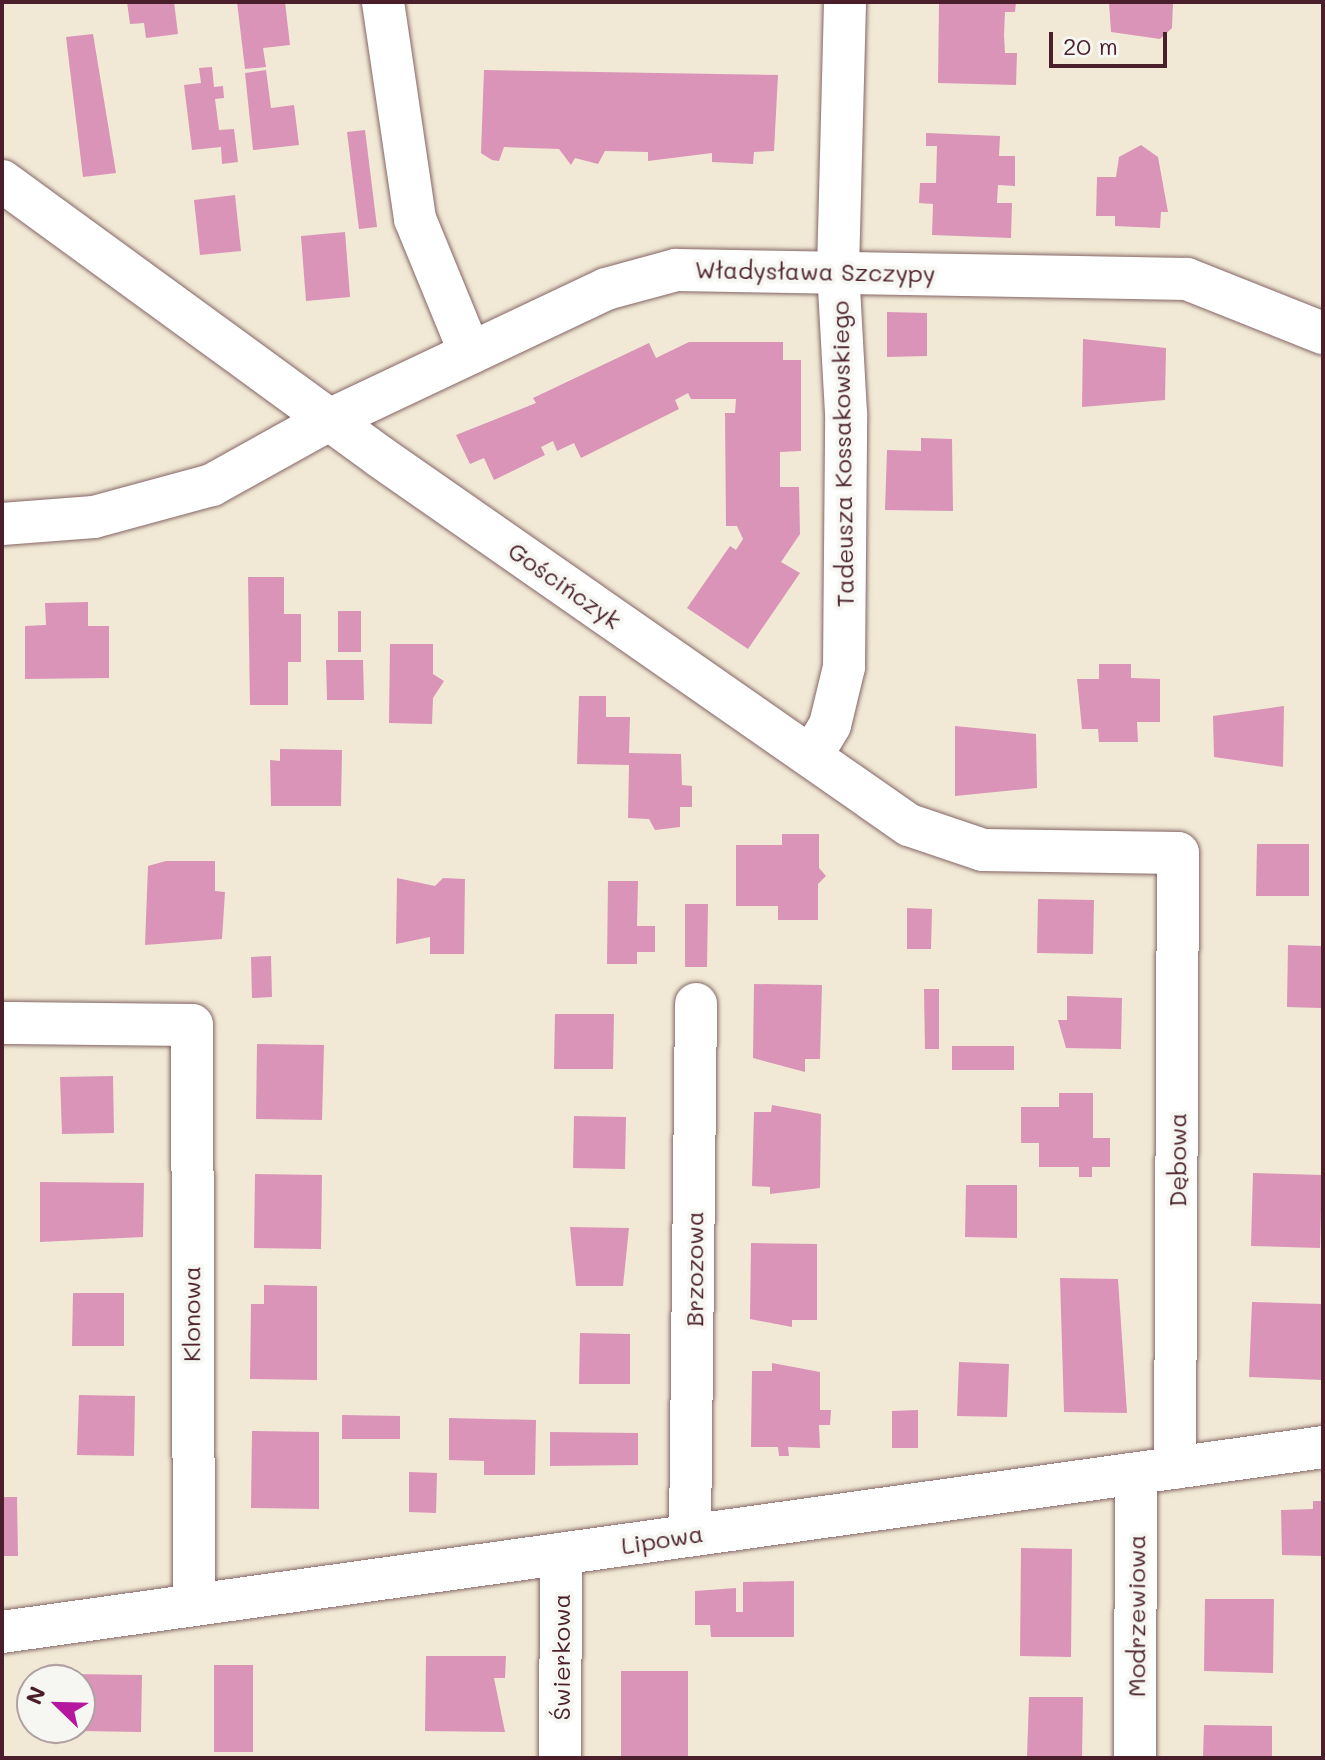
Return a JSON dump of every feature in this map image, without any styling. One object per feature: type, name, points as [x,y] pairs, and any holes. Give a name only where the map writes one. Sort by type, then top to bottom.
[{"type":"street","points":[[383,2],[415,219],[470,353]]},
{"type":"street","name":"Tadeusza Kossakowskiego","points":[[812,755],[830,725],[844,667],[846,413],[838,270],[845,2]]},
{"type":"street","name":"Gościńczyk","points":[[2,181],[329,420],[909,825],[953,844],[1178,853]]},
{"type":"street","name":"Władysława Szczypy","points":[[2,524],[94,517],[212,485],[329,420],[606,289],[676,270],[838,270],[1187,279],[1323,333]]},
{"type":"street","name":"Dębowa","points":[[1156,1471],[1178,853]]},
{"type":"street","name":"Brzozowa","points":[[690,1534],[696,1004]]},
{"type":"street","name":"Klonowa","points":[[2,1023],[192,1025],[194,1602]]},
{"type":"street","name":"Lipowa","points":[[2,1632],[194,1602],[561,1556],[690,1534],[1323,1447]]},
{"type":"street","name":"Modrzewiowa","points":[[1135,1758],[1156,1471]]},
{"type":"street","name":"Świerkowa","points":[[560,1758],[561,1556]]},
{"type":"building","points":[[127,2],[174,2],[178,34],[146,38],[144,23],[130,24]]},
{"type":"building","points":[[237,2],[285,2],[290,45],[263,48],[266,67],[245,69]]},
{"type":"building","points":[[939,2],[1016,2],[1015,12],[1005,12],[1004,35],[1005,53],[1017,53],[1016,85],[938,83]]},
{"type":"building","points":[[1109,2],[1173,2],[1172,28],[1160,39],[1111,32]]},
{"type":"building","points":[[93,34],[116,173],[83,177],[66,37]]},
{"type":"building","points":[[212,67],[214,87],[223,86],[224,98],[215,99],[219,130],[234,129],[238,162],[222,164],[221,147],[192,150],[184,85],[201,83],[199,68]]},
{"type":"building","points":[[266,70],[271,108],[294,105],[299,145],[253,150],[245,73]]},
{"type":"building","points":[[484,70],[778,75],[774,151],[754,152],[753,164],[712,162],[712,153],[648,161],[648,152],[605,151],[598,164],[575,158],[571,165],[559,149],[504,147],[499,161],[492,160],[481,153]]},
{"type":"building","points":[[365,130],[377,227],[359,229],[347,132]]},
{"type":"building","points":[[926,133],[1000,136],[999,156],[1015,156],[1015,186],[998,185],[997,203],[1012,203],[1011,238],[932,235],[933,204],[919,203],[920,183],[936,183],[937,146],[926,146]]},
{"type":"building","points":[[1141,145],[1158,157],[1168,212],[1161,212],[1160,228],[1115,226],[1115,216],[1096,216],[1097,177],[1116,177],[1119,157]]},
{"type":"building","points":[[235,195],[241,251],[200,255],[194,200]]},
{"type":"building","points":[[345,232],[350,297],[306,301],[301,236]]},
{"type":"building","points":[[887,312],[927,313],[927,356],[887,357]]},
{"type":"building","points":[[1083,339],[1166,348],[1165,400],[1082,407]]},
{"type":"building","points":[[689,342],[783,342],[783,360],[801,360],[801,451],[780,452],[780,487],[799,487],[800,534],[781,562],[800,573],[748,649],[687,608],[730,546],[736,550],[743,539],[737,526],[726,526],[725,413],[735,413],[736,399],[691,399],[688,393],[675,400],[679,409],[581,458],[574,443],[557,451],[553,441],[541,447],[545,455],[494,480],[484,458],[470,464],[456,435],[536,403],[533,398],[649,343],[656,358]]},
{"type":"building","points":[[921,438],[952,439],[953,511],[885,510],[887,450],[921,451]]},
{"type":"building","points":[[248,577],[284,577],[284,614],[301,614],[301,662],[288,662],[288,705],[250,705]]},
{"type":"building","points":[[88,602],[88,626],[109,626],[109,678],[25,679],[25,626],[46,625],[45,603]]},
{"type":"building","points":[[338,611],[361,611],[361,652],[338,652]]},
{"type":"building","points":[[390,644],[433,644],[433,674],[444,681],[433,698],[432,724],[389,723]]},
{"type":"building","points":[[326,660],[363,660],[364,700],[327,700]]},
{"type":"building","points":[[1099,664],[1131,664],[1131,678],[1160,679],[1160,722],[1137,722],[1138,742],[1099,742],[1098,729],[1082,729],[1077,679],[1099,679]]},
{"type":"building","points":[[579,696],[606,696],[606,717],[630,717],[629,753],[681,754],[682,785],[692,786],[692,807],[680,807],[680,827],[655,830],[649,819],[628,818],[629,765],[577,764]]},
{"type":"building","points":[[1284,706],[1283,767],[1214,757],[1213,716]]},
{"type":"building","points":[[955,726],[1036,734],[1037,788],[955,796]]},
{"type":"building","points":[[280,749],[342,750],[341,806],[271,806],[270,760],[280,761]]},
{"type":"building","points":[[782,834],[819,834],[819,868],[826,876],[818,884],[818,920],[778,920],[778,906],[736,906],[736,845],[782,845]]},
{"type":"building","points":[[1257,844],[1309,844],[1309,896],[1256,896]]},
{"type":"building","points":[[166,861],[215,861],[215,891],[225,892],[222,939],[145,945],[148,866]]},
{"type":"building","points":[[397,878],[435,886],[443,878],[465,879],[464,954],[430,954],[430,937],[396,944]]},
{"type":"building","points":[[608,881],[638,881],[637,926],[655,926],[655,952],[637,952],[637,964],[607,964]]},
{"type":"building","points":[[1038,899],[1094,900],[1093,954],[1037,953]]},
{"type":"building","points":[[685,904],[708,904],[707,967],[685,967]]},
{"type":"building","points":[[907,908],[932,909],[931,949],[907,949]]},
{"type":"building","points":[[1288,945],[1322,946],[1321,1008],[1287,1007]]},
{"type":"building","points":[[271,956],[272,997],[252,998],[251,957]]},
{"type":"building","points":[[754,984],[822,985],[820,1059],[805,1059],[805,1072],[753,1058]]},
{"type":"building","points":[[924,989],[939,989],[939,1049],[925,1049]]},
{"type":"building","points":[[1067,996],[1122,998],[1121,1049],[1066,1048],[1058,1020],[1067,1020]]},
{"type":"building","points":[[555,1014],[614,1014],[613,1069],[554,1069]]},
{"type":"building","points":[[257,1044],[324,1045],[322,1120],[256,1119]]},
{"type":"building","points":[[952,1046],[1014,1046],[1014,1070],[952,1070]]},
{"type":"building","points":[[113,1076],[114,1133],[62,1134],[60,1077]]},
{"type":"building","points":[[1059,1093],[1093,1093],[1093,1138],[1110,1138],[1110,1167],[1092,1167],[1092,1177],[1079,1177],[1079,1167],[1039,1167],[1039,1143],[1021,1143],[1021,1107],[1059,1107]]},
{"type":"building","points":[[772,1105],[821,1114],[820,1188],[770,1194],[770,1187],[752,1186],[754,1112],[771,1112]]},
{"type":"building","points":[[574,1116],[626,1117],[625,1169],[573,1168]]},
{"type":"building","points":[[1253,1173],[1322,1175],[1320,1248],[1251,1246]]},
{"type":"building","points":[[255,1174],[322,1175],[321,1249],[254,1248]]},
{"type":"building","points":[[40,1182],[144,1183],[143,1237],[40,1242]]},
{"type":"building","points":[[966,1185],[1017,1185],[1017,1238],[965,1237]]},
{"type":"building","points":[[570,1227],[629,1228],[623,1286],[576,1286]]},
{"type":"building","points":[[751,1243],[817,1244],[817,1320],[792,1320],[792,1327],[750,1319]]},
{"type":"building","points":[[1060,1278],[1118,1279],[1127,1413],[1064,1412]]},
{"type":"building","points":[[264,1285],[317,1286],[317,1380],[250,1379],[251,1304],[264,1304]]},
{"type":"building","points":[[73,1293],[124,1293],[124,1346],[72,1346]]},
{"type":"building","points":[[1252,1302],[1323,1304],[1323,1380],[1249,1377]]},
{"type":"building","points":[[580,1333],[630,1334],[630,1384],[579,1384]]},
{"type":"building","points":[[959,1362],[1009,1364],[1007,1417],[957,1416]]},
{"type":"building","points":[[772,1363],[820,1372],[820,1410],[831,1410],[830,1425],[819,1425],[820,1448],[788,1447],[789,1456],[779,1456],[778,1447],[751,1447],[752,1371],[772,1371]]},
{"type":"building","points":[[79,1395],[135,1396],[134,1456],[77,1455]]},
{"type":"building","points":[[918,1410],[918,1448],[892,1448],[892,1411]]},
{"type":"building","points":[[342,1415],[400,1416],[400,1439],[342,1439]]},
{"type":"building","points":[[449,1418],[536,1420],[535,1475],[484,1475],[484,1461],[449,1460]]},
{"type":"building","points":[[252,1431],[319,1432],[319,1509],[251,1508]]},
{"type":"building","points":[[550,1432],[638,1433],[638,1465],[550,1466]]},
{"type":"building","points":[[409,1472],[437,1473],[436,1513],[409,1512]]},
{"type":"building","points":[[2,1497],[17,1497],[18,1556],[2,1556]]},
{"type":"building","points":[[1313,1501],[1323,1501],[1323,1556],[1282,1555],[1281,1510],[1313,1509]]},
{"type":"building","points":[[1021,1548],[1072,1549],[1071,1657],[1020,1656]]},
{"type":"building","points":[[794,1581],[794,1637],[711,1637],[710,1625],[695,1625],[695,1591],[736,1588],[736,1612],[743,1612],[743,1582]]},
{"type":"building","points":[[1205,1599],[1274,1599],[1273,1673],[1204,1671]]},
{"type":"building","points":[[426,1656],[506,1656],[505,1678],[494,1678],[505,1732],[425,1731]]},
{"type":"building","points":[[214,1665],[253,1665],[253,1752],[214,1752]]},
{"type":"building","points":[[621,1671],[688,1671],[688,1756],[621,1757]]},
{"type":"building","points":[[96,1674],[142,1675],[141,1732],[96,1731]]},
{"type":"building","points":[[1029,1697],[1083,1697],[1082,1758],[1027,1758]]},
{"type":"building","points":[[1204,1725],[1272,1726],[1272,1758],[1203,1758]]}]
